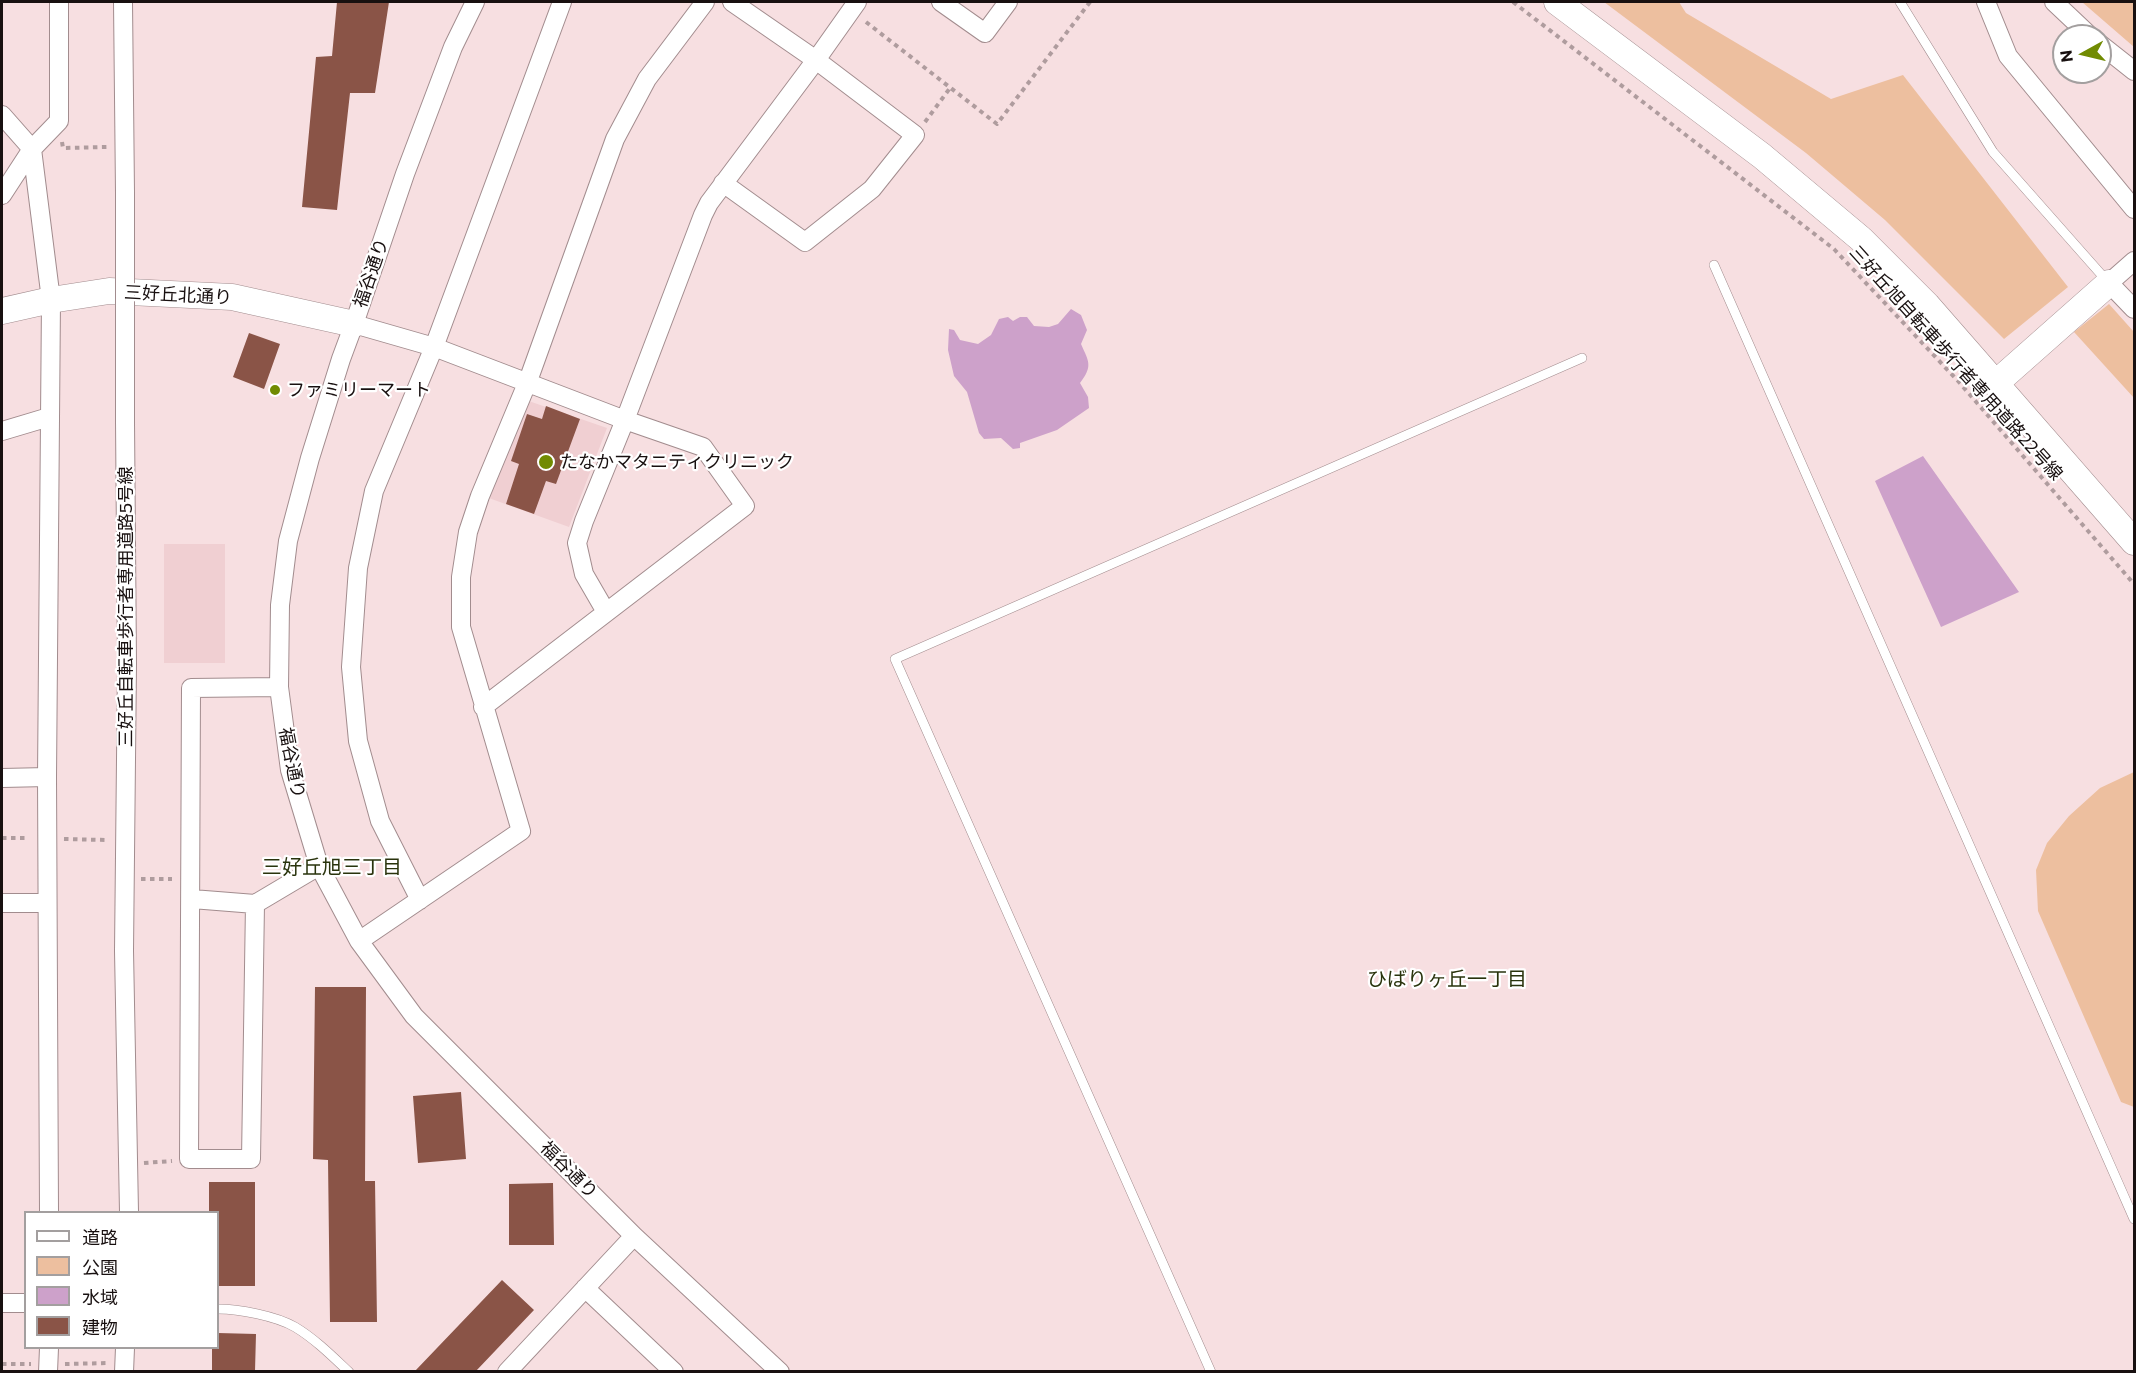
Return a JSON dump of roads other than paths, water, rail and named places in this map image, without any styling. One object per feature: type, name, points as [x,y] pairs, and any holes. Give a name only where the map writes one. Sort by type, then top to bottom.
[{"type":"street","points":[[2,195],[32,149],[59,121],[59,2]]},
{"type":"street","name":"三好丘自転車歩行者専用道路5号線","points":[[123,2],[125,879],[129,1211]]},
{"type":"street","name":"福谷通り","points":[[475,2],[453,47],[405,174],[309,458],[288,541],[280,605],[279,687],[290,770],[319,866],[359,941],[414,1016],[634,1236],[780,1371]]},
{"type":"street","points":[[420,900],[380,821],[358,741],[351,667],[358,568],[375,492],[434,347],[562,2]]},
{"type":"street","points":[[359,941],[521,831],[461,627],[463,566],[468,532],[480,496],[528,381],[615,139],[647,79],[705,2]]},
{"type":"street","points":[[723,183],[805,242],[872,189],[915,135],[816,60],[732,2]]},
{"type":"street","points":[[941,2],[985,33],[1008,2]]},
{"type":"street","points":[[1557,2],[1762,156],[1853,232],[1927,305],[2134,542]]},
{"type":"street","points":[[1987,2],[2008,56],[2134,209]]},
{"type":"street","points":[[2054,2],[2077,24]]},
{"type":"street","points":[[606,612],[584,574],[577,543],[626,420],[702,215],[708,202],[854,6]]},
{"type":"street","points":[[2112,54],[2134,71]]},
{"type":"street","points":[[2,116],[32,149],[51,300],[47,777],[49,1211]]},
{"type":"street","points":[[1996,383],[2134,261]]},
{"type":"street","points":[[2109,282],[2134,309]]},
{"type":"street","name":"三好丘北通り","points":[[2,311],[51,300],[109,291],[232,297],[354,324]]},
{"type":"street","points":[[354,324],[434,347],[704,447],[745,506],[483,707]]},
{"type":"street","points":[[2,431],[49,417]]},
{"type":"street","points":[[255,904],[251,1159],[189,1159],[192,899],[191,688],[279,687]]},
{"type":"street","points":[[2,778],[47,777]]},
{"type":"street","points":[[192,899],[255,904],[319,866]]},
{"type":"street","points":[[2,903],[47,903]]},
{"type":"street","points":[[511,1370],[634,1236]]},
{"type":"street","points":[[585,1288],[674,1371]]},
{"type":"street","points":[[2,1303],[24,1303]]},
{"type":"lane","points":[[1900,2],[1993,152],[2109,282]]},
{"type":"lane","points":[[1714,265],[2134,1219]]},
{"type":"lane","points":[[1211,1371],[895,659],[1582,358]]},
{"type":"lane","points":[[219,1309],[247,1311],[294,1326],[349,1371]]},
{"type":"water","points":[[1071,309],[1081,315],[1087,330],[1081,344],[1088,360],[1088,368],[1080,383],[1088,397],[1089,408],[1057,430],[1020,443],[1020,448],[1013,449],[1001,438],[984,439],[979,433],[967,392],[954,376],[948,350],[949,329],[954,330],[960,340],[978,344],[991,335],[999,319],[1008,317],[1013,321],[1020,317],[1027,317],[1034,326],[1049,327],[1058,324]]},
{"type":"water","points":[[1923,456],[2019,592],[1941,627],[1875,481]]},
{"type":"place","name":"ファミリーマート","points":[[275,390]]},
{"type":"place","name":"たなかマタニティクリニック","points":[[546,462]]},
{"type":"district","name":"三好丘旭三丁目","points":[[332,867]]},
{"type":"district","name":"ひばりヶ丘一丁目","points":[[1447,979]]}]
